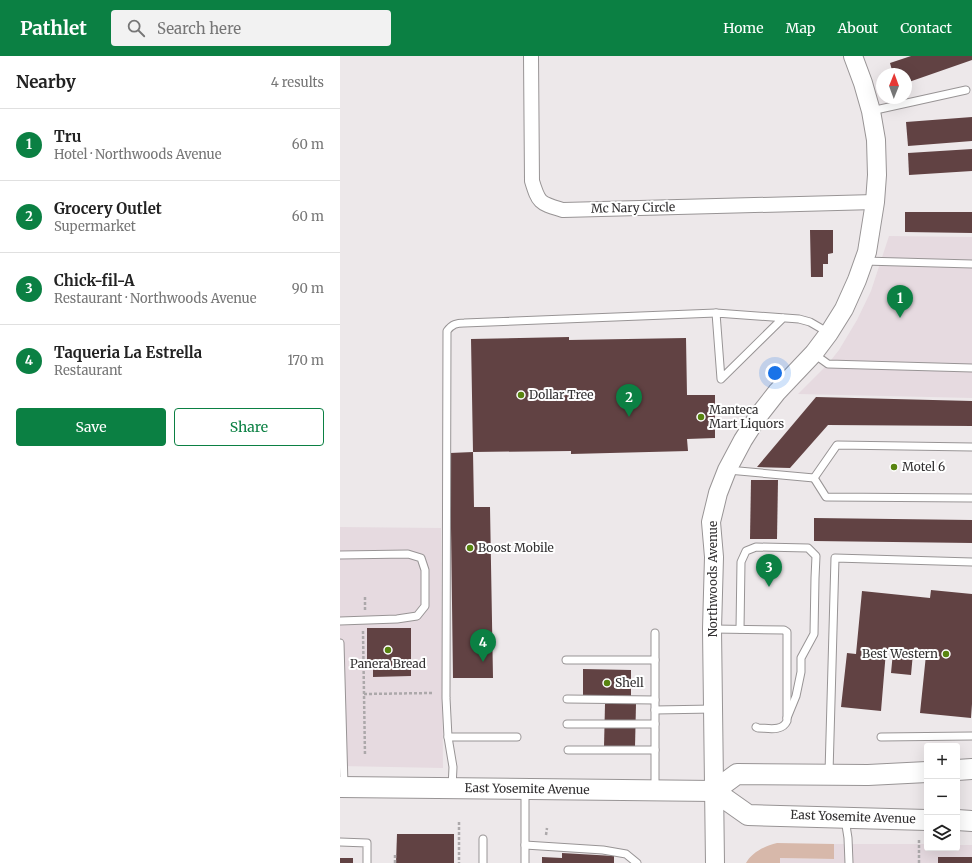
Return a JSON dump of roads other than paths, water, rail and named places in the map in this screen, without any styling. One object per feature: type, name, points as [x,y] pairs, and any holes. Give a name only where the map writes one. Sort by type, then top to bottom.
[{"type":"main road","points":[[960,770],[972,769]]},
{"type":"main road","points":[[714,792],[737,774],[868,775],[924,772]]},
{"type":"main road","name":"East Yosemite Avenue","points":[[342,787],[714,792],[748,814],[924,820]]},
{"type":"main road","points":[[960,820],[972,820]]},
{"type":"street","name":"Mc Nary Circle","points":[[531,56],[532,181],[537,197],[543,204],[563,210],[875,202]]},
{"type":"street","name":"Northwoods Avenue","points":[[715,863],[712,628],[714,557],[712,522],[718,493],[743,440],[759,415],[777,392],[814,353],[829,333],[844,309],[867,252],[875,202],[877,175],[876,140],[871,111],[853,56]]},
{"type":"lane","points":[[871,111],[966,90]]},
{"type":"lane","points":[[864,261],[972,264]]},
{"type":"lane","points":[[452,788],[453,767],[448,737],[446,698],[447,331],[456,324],[464,323],[716,313],[799,319],[810,322],[829,333]]},
{"type":"lane","points":[[716,313],[721,379],[783,318]]},
{"type":"lane","points":[[814,353],[828,364],[972,368]]},
{"type":"lane","points":[[814,478],[838,445],[972,447]]},
{"type":"lane","points":[[728,470],[814,478]]},
{"type":"lane","points":[[814,478],[826,497],[972,498]]},
{"type":"lane","points":[[740,629],[741,562],[746,551],[756,547],[808,548],[816,556],[814,634],[801,658],[801,672],[796,696],[785,725],[780,728],[756,727]]},
{"type":"lane","points":[[340,555],[408,554],[421,558],[425,570],[426,606],[417,616],[397,619],[340,621]]},
{"type":"lane","points":[[829,775],[835,558],[972,562]]},
{"type":"lane","points":[[712,628],[784,630],[787,632],[787,718]]},
{"type":"lane","points":[[655,633],[655,791]]},
{"type":"lane","points":[[340,643],[342,787]]},
{"type":"lane","points":[[566,660],[655,660]]},
{"type":"lane","points":[[567,699],[655,700]]},
{"type":"lane","points":[[655,710],[713,709]]},
{"type":"lane","points":[[567,724],[655,724]]},
{"type":"lane","points":[[881,737],[972,736]]},
{"type":"lane","points":[[448,737],[517,737]]},
{"type":"lane","points":[[568,750],[655,750]]},
{"type":"lane","points":[[525,789],[525,863]]},
{"type":"lane","points":[[844,817],[848,838],[849,863]]},
{"type":"lane","points":[[483,839],[483,863]]},
{"type":"lane","points":[[340,842],[367,843],[367,863]]},
{"type":"lane","points":[[525,845],[603,850],[626,854],[637,863]]},
{"type":"lane","points":[[626,854],[627,863]]},
{"type":"place","name":"Tru","points":[[900,318]]},
{"type":"place","name":"Dollar Tree","points":[[521,395]]},
{"type":"place","name":"Grocery Outlet","points":[[629,417]]},
{"type":"place","name":"Manteca Mart Liquors","points":[[701,417]]},
{"type":"place","name":"Motel 6","points":[[894,467]]},
{"type":"place","name":"Boost Mobile","points":[[470,548]]},
{"type":"place","name":"Chick-fil-A","points":[[769,587]]},
{"type":"place","name":"Panera Bread","points":[[388,650]]},
{"type":"place","name":"Best Western","points":[[946,654]]},
{"type":"place","name":"Taqueria La Estrella","points":[[483,662]]},
{"type":"place","name":"Shell","points":[[607,683]]}]
